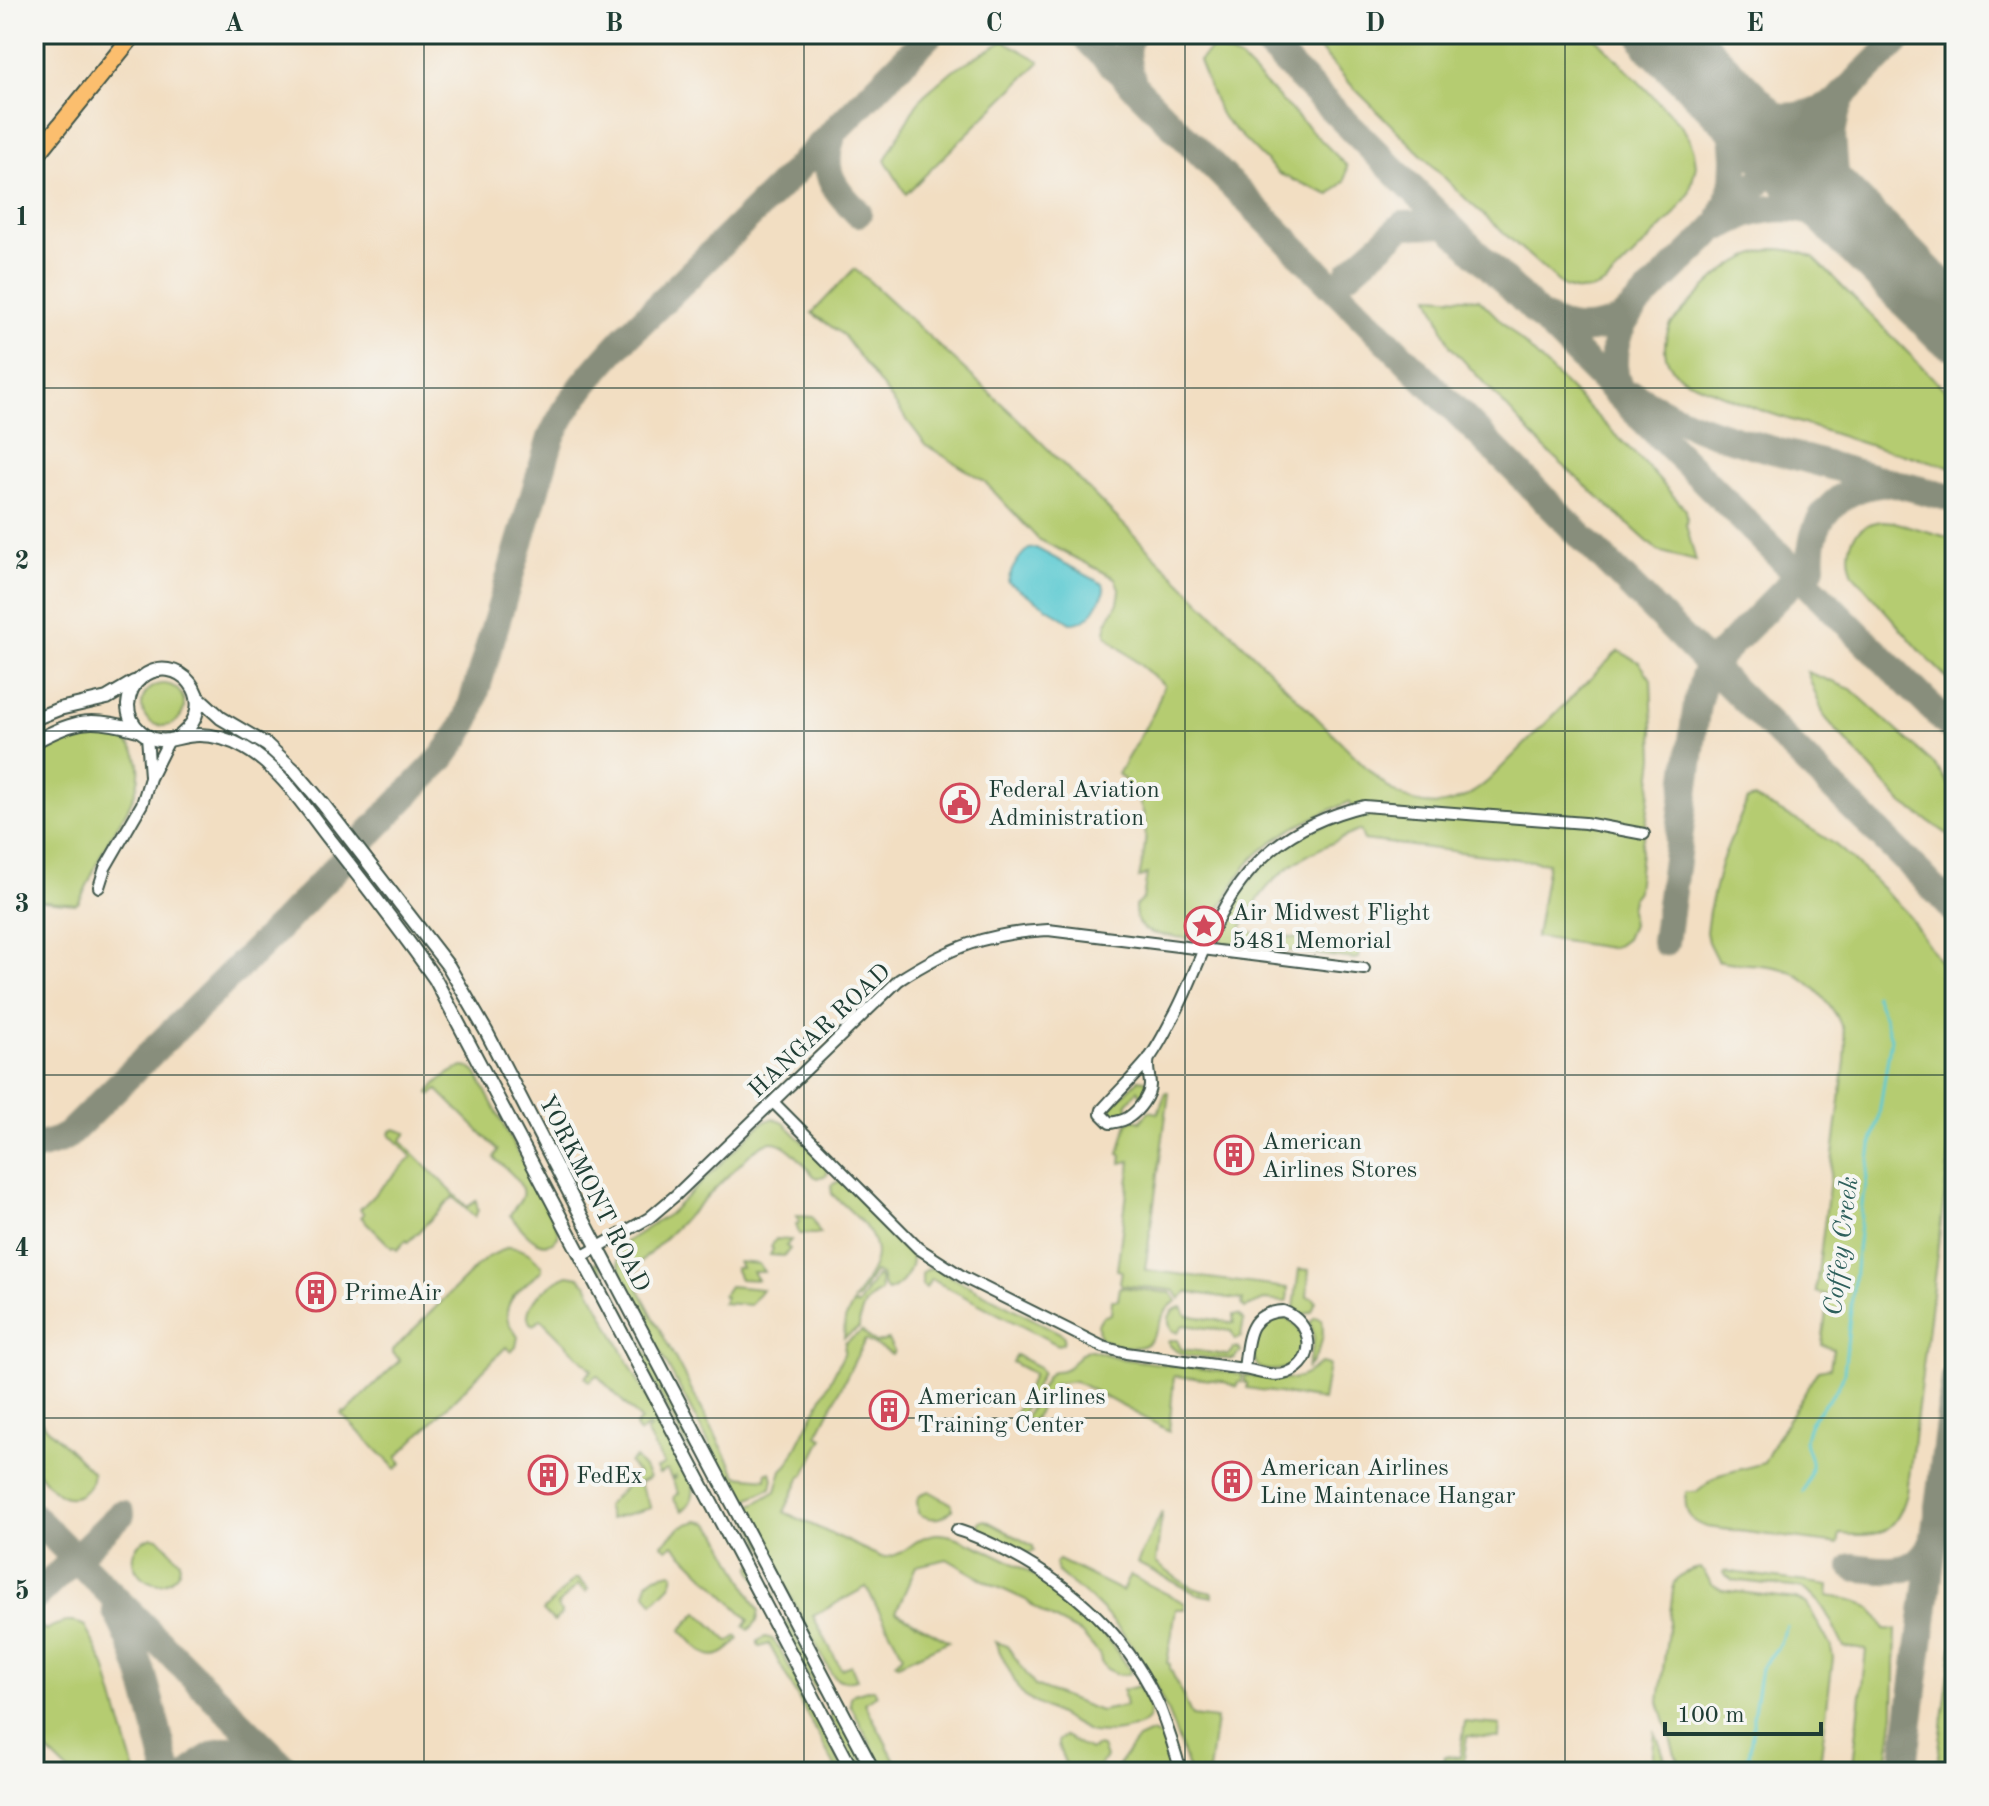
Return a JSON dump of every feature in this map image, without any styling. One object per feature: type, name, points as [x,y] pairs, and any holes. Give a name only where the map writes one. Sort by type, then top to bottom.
[{"type":"main road","points":[[34,158],[134,34]]},
{"type":"street","name":"YORKMONT ROAD","points":[[34,719],[59,709],[107,698],[150,672],[174,671],[184,677],[197,696],[221,718],[267,745],[294,770],[333,816],[449,967],[486,1031],[874,1772]]},
{"type":"street","points":[[140,678],[133,687],[128,709],[131,720],[142,733],[150,778]]},
{"type":"street","points":[[99,887],[109,860],[142,804],[150,778],[175,738],[189,729],[195,719],[197,696]]},
{"type":"street","name":"YORKMONT ROAD","points":[[34,742],[86,721],[104,721],[158,740],[197,735],[219,737],[246,748],[264,761],[292,791],[403,932],[435,979],[853,1772]]},
{"type":"street","points":[[1149,1058],[1150,1087],[1146,1099],[1129,1118],[1110,1123],[1101,1114],[1102,1110],[1149,1058],[1177,1011],[1215,925],[1236,888],[1261,857],[1296,832],[1341,812],[1364,806],[1585,823],[1644,834]]},
{"type":"street","name":"HANGAR ROAD","points":[[581,1257],[649,1218],[899,980],[935,957],[962,945],[1003,934],[1048,930],[1364,969]]},
{"type":"street","points":[[773,1102],[908,1240],[941,1265],[1103,1347],[1278,1375],[1296,1368],[1307,1352],[1307,1332],[1301,1322],[1283,1311],[1261,1317],[1253,1324],[1250,1333],[1244,1369]]},
{"type":"street","points":[[718,1519],[736,1510]]},
{"type":"street","points":[[957,1530],[1038,1569],[1100,1618],[1129,1654],[1152,1692],[1181,1772]]},
{"type":"street","points":[[771,1620],[788,1608]]},
{"type":"street","points":[[817,1705],[834,1696]]},
{"type":"green space","points":[[1306,34],[1592,34],[1681,125],[1689,138],[1696,166],[1689,194],[1673,216],[1606,283],[1586,291],[1564,287],[1468,201],[1353,87]]},
{"type":"green space","points":[[1004,41],[1040,62],[906,194],[885,160],[916,105],[953,70]]},
{"type":"green space","points":[[1213,47],[1240,59],[1347,166],[1345,181],[1330,195],[1279,174],[1224,119],[1199,61]]},
{"type":"green space","points":[[1774,249],[1813,257],[1955,400],[1955,468],[1865,444],[1757,409],[1686,380],[1672,369],[1665,348],[1671,324],[1729,268],[1743,259]]},
{"type":"green space","points":[[854,269],[1017,418],[1376,777],[1408,799],[1432,805],[1467,796],[1488,781],[1615,654],[1619,651],[1639,662],[1651,679],[1654,757],[1637,891],[1630,910],[1632,925],[1626,939],[1609,948],[1536,937],[1548,863],[1364,840],[1360,830],[1289,867],[1263,893],[1240,931],[1361,947],[1358,958],[1220,941],[1228,914],[1248,882],[1267,861],[1300,836],[1355,816],[1349,802],[1304,822],[1276,839],[1251,860],[1202,937],[1160,935],[1142,927],[1135,906],[1143,899],[1147,874],[1139,878],[1145,822],[1137,798],[1118,774],[1154,712],[1164,685],[1106,634],[1107,622],[1118,603],[1120,591],[1115,578],[1038,539],[984,481],[926,445],[843,335],[812,313]]},
{"type":"green space","points":[[1430,296],[1479,299],[1643,462],[1686,510],[1686,525],[1696,561],[1658,551],[1544,448],[1450,346]]},
{"type":"green space","points":[[1882,521],[1955,539],[1955,686],[1853,574],[1849,555],[1853,539],[1864,527]]},
{"type":"green space","points":[[1807,672],[1851,689],[1935,765],[1955,793],[1955,839],[1902,803],[1829,722]]},
{"type":"green space","points":[[163,684],[178,690],[184,705],[178,720],[163,726],[148,720],[142,705],[148,690]]},
{"type":"green space","points":[[98,731],[124,740],[132,747],[139,766],[136,791],[78,903],[34,900],[34,751],[65,737]]},
{"type":"green space","points":[[1754,798],[1800,822],[1850,857],[1906,912],[1955,984],[1955,1110],[1907,1494],[1891,1525],[1866,1535],[1840,1534],[1838,1544],[1707,1527],[1691,1518],[1686,1505],[1686,1492],[1697,1492],[1719,1475],[1764,1463],[1818,1370],[1830,1368],[1833,1349],[1822,1345],[1828,1295],[1816,1292],[1816,1288],[1845,1061],[1842,1026],[1829,1004],[1800,977],[1779,968],[1717,960],[1706,932],[1721,863],[1748,800]]},
{"type":"green space","points":[[464,1067],[476,1073],[555,1223],[558,1237],[552,1242],[545,1244],[532,1238],[510,1215],[523,1193],[514,1176],[494,1158],[498,1150],[438,1090],[432,1095],[429,1093],[444,1077]]},
{"type":"green space","points":[[1139,1079],[1147,1082],[1145,1093],[1141,1096],[1138,1090],[1127,1103],[1129,1110],[1118,1117],[1110,1116],[1110,1108]]},
{"type":"green space","points":[[1166,1092],[1169,1093],[1145,1270],[1288,1288],[1287,1302],[1264,1300],[1245,1308],[1243,1300],[1188,1292],[1180,1299],[1172,1290],[1122,1285],[1120,1282],[1122,1271],[1117,1270],[1131,1161],[1121,1163],[1122,1155],[1119,1154],[1127,1123],[1134,1119],[1141,1121],[1149,1111],[1158,1113]]},
{"type":"green space","points":[[773,1118],[784,1123],[827,1166],[827,1175],[814,1176],[795,1155],[778,1143],[762,1145],[640,1263],[635,1277],[737,1476],[766,1479],[767,1472],[771,1472],[771,1488],[744,1501],[736,1494],[623,1282],[618,1253],[627,1241],[669,1214],[762,1123]]},
{"type":"green space","points":[[395,1129],[407,1133],[401,1141],[467,1207],[476,1201],[478,1210],[475,1217],[453,1197],[397,1250],[361,1217],[364,1214],[360,1209],[412,1157],[390,1134]]},
{"type":"green space","points":[[839,1181],[912,1254],[909,1271],[898,1285],[888,1291],[881,1275],[874,1272],[858,1300],[854,1301],[871,1271],[876,1251],[874,1241],[863,1224],[832,1194],[831,1185]]},
{"type":"green space","points":[[797,1216],[812,1217],[820,1234],[799,1234]]},
{"type":"green space","points":[[776,1239],[791,1240],[786,1246],[790,1249],[784,1256],[770,1255]]},
{"type":"green space","points":[[508,1247],[527,1252],[542,1267],[509,1305],[508,1321],[518,1337],[516,1347],[511,1352],[506,1347],[397,1457],[402,1463],[396,1469],[341,1414],[346,1413],[400,1360],[393,1350],[477,1266]]},
{"type":"green space","points":[[595,1262],[602,1269],[694,1440],[692,1450],[689,1450],[594,1268]]},
{"type":"green space","points":[[738,1262],[759,1264],[764,1272],[753,1272],[758,1280],[740,1279],[735,1268],[741,1268]]},
{"type":"green space","points":[[930,1268],[1062,1334],[1063,1343],[1058,1345],[931,1279],[926,1288],[922,1285],[922,1274]]},
{"type":"green space","points":[[1299,1269],[1309,1270],[1307,1297],[1316,1301],[1312,1311],[1304,1315],[1294,1308]]},
{"type":"green space","points":[[568,1275],[579,1277],[588,1286],[693,1484],[692,1499],[682,1511],[674,1500],[679,1493],[672,1480],[676,1476],[671,1478],[667,1470],[659,1474],[656,1469],[664,1465],[646,1432],[650,1428],[648,1426],[639,1433],[635,1427],[641,1420],[597,1375],[589,1381],[585,1377],[592,1370],[541,1319],[534,1325],[530,1323],[528,1312],[531,1305],[551,1285]]},
{"type":"green space","points":[[876,1276],[880,1278],[881,1292],[864,1306],[859,1328],[844,1338],[845,1320],[853,1304],[858,1306]]},
{"type":"green space","points":[[729,1286],[762,1289],[750,1305],[722,1303]]},
{"type":"green space","points":[[1120,1287],[1171,1293],[1177,1301],[1163,1315],[1156,1332],[1145,1345],[1122,1346],[1099,1336],[1098,1324],[1102,1317],[1111,1314],[1112,1300],[1118,1300]]},
{"type":"green space","points":[[1182,1307],[1186,1315],[1234,1323],[1233,1315],[1239,1315],[1244,1320],[1241,1336],[1235,1340],[1231,1331],[1183,1325],[1178,1332],[1173,1331],[1170,1316]]},
{"type":"green space","points":[[1273,1317],[1287,1319],[1297,1326],[1302,1335],[1302,1345],[1292,1364],[1282,1369],[1268,1370],[1258,1367],[1255,1361],[1254,1341],[1260,1326]]},
{"type":"green space","points":[[1315,1317],[1322,1319],[1322,1339],[1318,1352],[1307,1368],[1314,1342],[1310,1323]]},
{"type":"green space","points":[[862,1331],[876,1343],[888,1340],[894,1351],[892,1354],[865,1340],[817,1435],[823,1438],[784,1512],[881,1557],[896,1555],[922,1538],[936,1534],[955,1537],[996,1554],[1040,1580],[1081,1611],[1115,1649],[1130,1670],[1129,1674],[1119,1675],[1107,1669],[1100,1655],[1082,1634],[1042,1613],[1026,1600],[947,1559],[916,1566],[896,1612],[949,1641],[898,1664],[895,1662],[903,1655],[866,1587],[813,1616],[841,1669],[851,1665],[857,1679],[842,1680],[831,1673],[745,1512],[776,1491],[782,1470],[788,1464],[844,1354],[845,1343]]},
{"type":"green space","points":[[1169,1340],[1177,1340],[1181,1349],[1228,1355],[1234,1348],[1239,1348],[1241,1352],[1233,1359],[1186,1355],[1172,1348]]},
{"type":"green space","points":[[1087,1350],[1123,1359],[1242,1374],[1241,1382],[1237,1387],[1222,1381],[1174,1376],[1169,1431],[1075,1381],[1054,1384],[1027,1431],[1024,1429],[1023,1423],[1047,1376],[1069,1367]]},
{"type":"green space","points":[[1016,1355],[1039,1367],[1042,1373],[1019,1420],[1010,1423],[1034,1374],[1012,1362]]},
{"type":"green space","points":[[1321,1363],[1329,1365],[1323,1400],[1247,1388],[1244,1382],[1245,1375],[1276,1380],[1294,1379]]},
{"type":"green space","points":[[34,1415],[93,1473],[90,1486],[80,1495],[66,1497],[59,1494],[34,1467]]},
{"type":"green space","points":[[635,1458],[649,1478],[639,1483],[651,1508],[610,1519],[606,1506],[638,1474],[629,1463]]},
{"type":"green space","points":[[929,1491],[952,1504],[952,1510],[936,1518],[918,1513],[917,1500]]},
{"type":"green space","points":[[1162,1512],[1156,1563],[1189,1586],[1213,1593],[1213,1597],[1197,1594],[1137,1563]]},
{"type":"green space","points":[[985,1520],[1033,1546],[1034,1551],[1027,1553],[984,1533],[978,1525]]},
{"type":"green space","points":[[697,1521],[708,1523],[718,1533],[759,1611],[757,1621],[749,1630],[744,1626],[749,1620],[673,1544],[667,1549],[662,1544],[682,1526]]},
{"type":"green space","points":[[152,1537],[159,1538],[180,1561],[177,1574],[163,1583],[153,1583],[144,1578],[133,1562],[134,1552],[140,1544]]},
{"type":"green space","points":[[1059,1560],[1122,1591],[1130,1575],[1185,1603],[1185,1609],[1176,1609],[1167,1663],[1192,1716],[1216,1719],[1209,1772],[1189,1772],[1164,1703],[1141,1660],[1112,1621],[1057,1571],[1055,1563]]},
{"type":"green space","points":[[754,1563],[775,1595],[772,1600],[768,1600],[751,1568]]},
{"type":"green space","points":[[1701,1568],[1712,1584],[1722,1590],[1796,1599],[1806,1603],[1810,1609],[1831,1647],[1833,1658],[1819,1772],[1687,1772],[1675,1754],[1659,1702],[1673,1589],[1683,1574]]},
{"type":"green space","points":[[1724,1571],[1829,1585],[1828,1596],[1862,1603],[1874,1612],[1884,1629],[1896,1630],[1894,1713],[1886,1772],[1852,1772],[1866,1650],[1844,1647],[1821,1605],[1809,1592],[1801,1588],[1733,1580]]},
{"type":"green space","points":[[671,1572],[674,1574],[671,1585],[653,1603],[646,1593],[647,1582]]},
{"type":"green space","points":[[575,1579],[588,1589],[586,1592],[578,1585],[557,1606],[562,1614],[554,1622],[543,1611]]},
{"type":"green space","points":[[698,1612],[729,1642],[737,1636],[739,1639],[722,1654],[708,1655],[681,1630]]},
{"type":"green space","points":[[35,1621],[45,1630],[65,1622],[85,1626],[105,1666],[135,1772],[69,1772],[34,1738]]},
{"type":"green space","points":[[785,1621],[789,1622],[823,1687],[821,1693],[816,1691],[782,1626]]},
{"type":"green space","points":[[1955,1627],[1955,1772],[1936,1772]]},
{"type":"green space","points":[[765,1637],[772,1639],[779,1647],[841,1766],[841,1772],[835,1772],[837,1770],[769,1644],[760,1647],[758,1644]]},
{"type":"green space","points":[[995,1642],[1007,1646],[1035,1686],[1100,1711],[1126,1706],[1123,1690],[1139,1686],[1148,1705],[1149,1717],[1131,1729],[1088,1731],[1026,1698]]},
{"type":"green space","points":[[874,1689],[877,1695],[865,1703],[901,1772],[885,1772],[850,1704],[854,1694]]},
{"type":"green space","points":[[834,1711],[869,1772],[859,1772],[831,1719]]},
{"type":"green space","points":[[1465,1722],[1500,1725],[1499,1738],[1467,1736],[1462,1772],[1444,1771],[1445,1756],[1460,1757]]},
{"type":"green space","points":[[1151,1733],[1164,1743],[1173,1772],[1113,1772],[1138,1739]]},
{"type":"green space","points":[[1655,1733],[1666,1762],[1671,1772],[1651,1770]]},
{"type":"green space","points":[[1065,1736],[1090,1750],[1102,1747],[1106,1757],[1094,1772],[1069,1772],[1058,1746],[1058,1741]]},
{"type":"water","points":[[1036,548],[1103,584],[1105,591],[1088,617],[1071,623],[1008,582],[1016,563],[1029,549]]},
{"type":"waterway","name":"Coffey Creek","points":[[1803,1492],[1811,1466],[1806,1444],[1807,1431],[1815,1415],[1837,1388],[1844,1372],[1863,1196],[1891,1038],[1875,995]]},
{"type":"waterway","name":"Coffey Creek","points":[[1747,1772],[1761,1668],[1778,1647],[1787,1626]]},
{"type":"taxiway","points":[[34,1148],[68,1135],[285,921],[442,758],[468,717],[551,438],[574,398],[624,339],[930,34]]},
{"type":"taxiway","points":[[1082,34],[1955,911]]},
{"type":"taxiway","points":[[1133,34],[1126,52],[1134,86]]},
{"type":"taxiway","points":[[1257,34],[1955,731]]},
{"type":"taxiway","points":[[1858,228],[1835,175],[1832,135],[1836,113],[1842,96],[1904,34]]},
{"type":"taxiway","points":[[1704,74],[1722,102],[1734,144],[1735,173],[1722,215]]},
{"type":"taxiway","points":[[1712,80],[1753,108],[1780,117],[1795,117],[1829,105]]},
{"type":"taxiway","points":[[1544,318],[1563,327],[1582,330],[1621,320],[1842,96]]},
{"type":"taxiway","points":[[834,131],[828,156],[830,176],[858,213]]},
{"type":"taxiway","points":[[1722,226],[1758,211],[1792,209],[1826,216],[1862,231]]},
{"type":"taxiway","points":[[1350,272],[1403,225],[1448,224]]},
{"type":"taxiway","points":[[1623,396],[1615,375],[1614,353],[1620,332],[1631,312]]},
{"type":"taxiway","points":[[1634,395],[1675,417],[1717,434],[1955,499]]},
{"type":"taxiway","points":[[1812,566],[1815,533],[1830,508],[1854,491],[1886,483]]},
{"type":"taxiway","points":[[1665,942],[1697,704],[1704,677],[1719,656],[1803,571],[1812,547]]},
{"type":"taxiway","points":[[1903,1772],[1955,1378]]},
{"type":"taxiway","points":[[34,1598],[121,1514]]},
{"type":"taxiway","points":[[34,1517],[289,1772]]},
{"type":"taxiway","points":[[1853,1567],[1890,1570],[1911,1566],[1927,1551],[1934,1538]]},
{"type":"taxiway","points":[[116,1611],[141,1669],[168,1772]]},
{"type":"taxiway","points":[[193,1772],[211,1757],[231,1750],[253,1750],[274,1759]]},
{"type":"runway","points":[[1664,34],[1955,325]]},
{"type":"place","name":"Federal Aviation Administration","points":[[960,803]]},
{"type":"place","name":"Air Midwest Flight 5481 Memorial","points":[[1204,926]]},
{"type":"place","name":"American Airlines Stores","points":[[1234,1155]]},
{"type":"place","name":"PrimeAir","points":[[316,1292]]},
{"type":"place","name":"American Airlines Training Center","points":[[889,1410]]},
{"type":"place","name":"FedEx","points":[[548,1475]]},
{"type":"place","name":"American Airlines Line Maintenace Hangar","points":[[1232,1481]]}]
